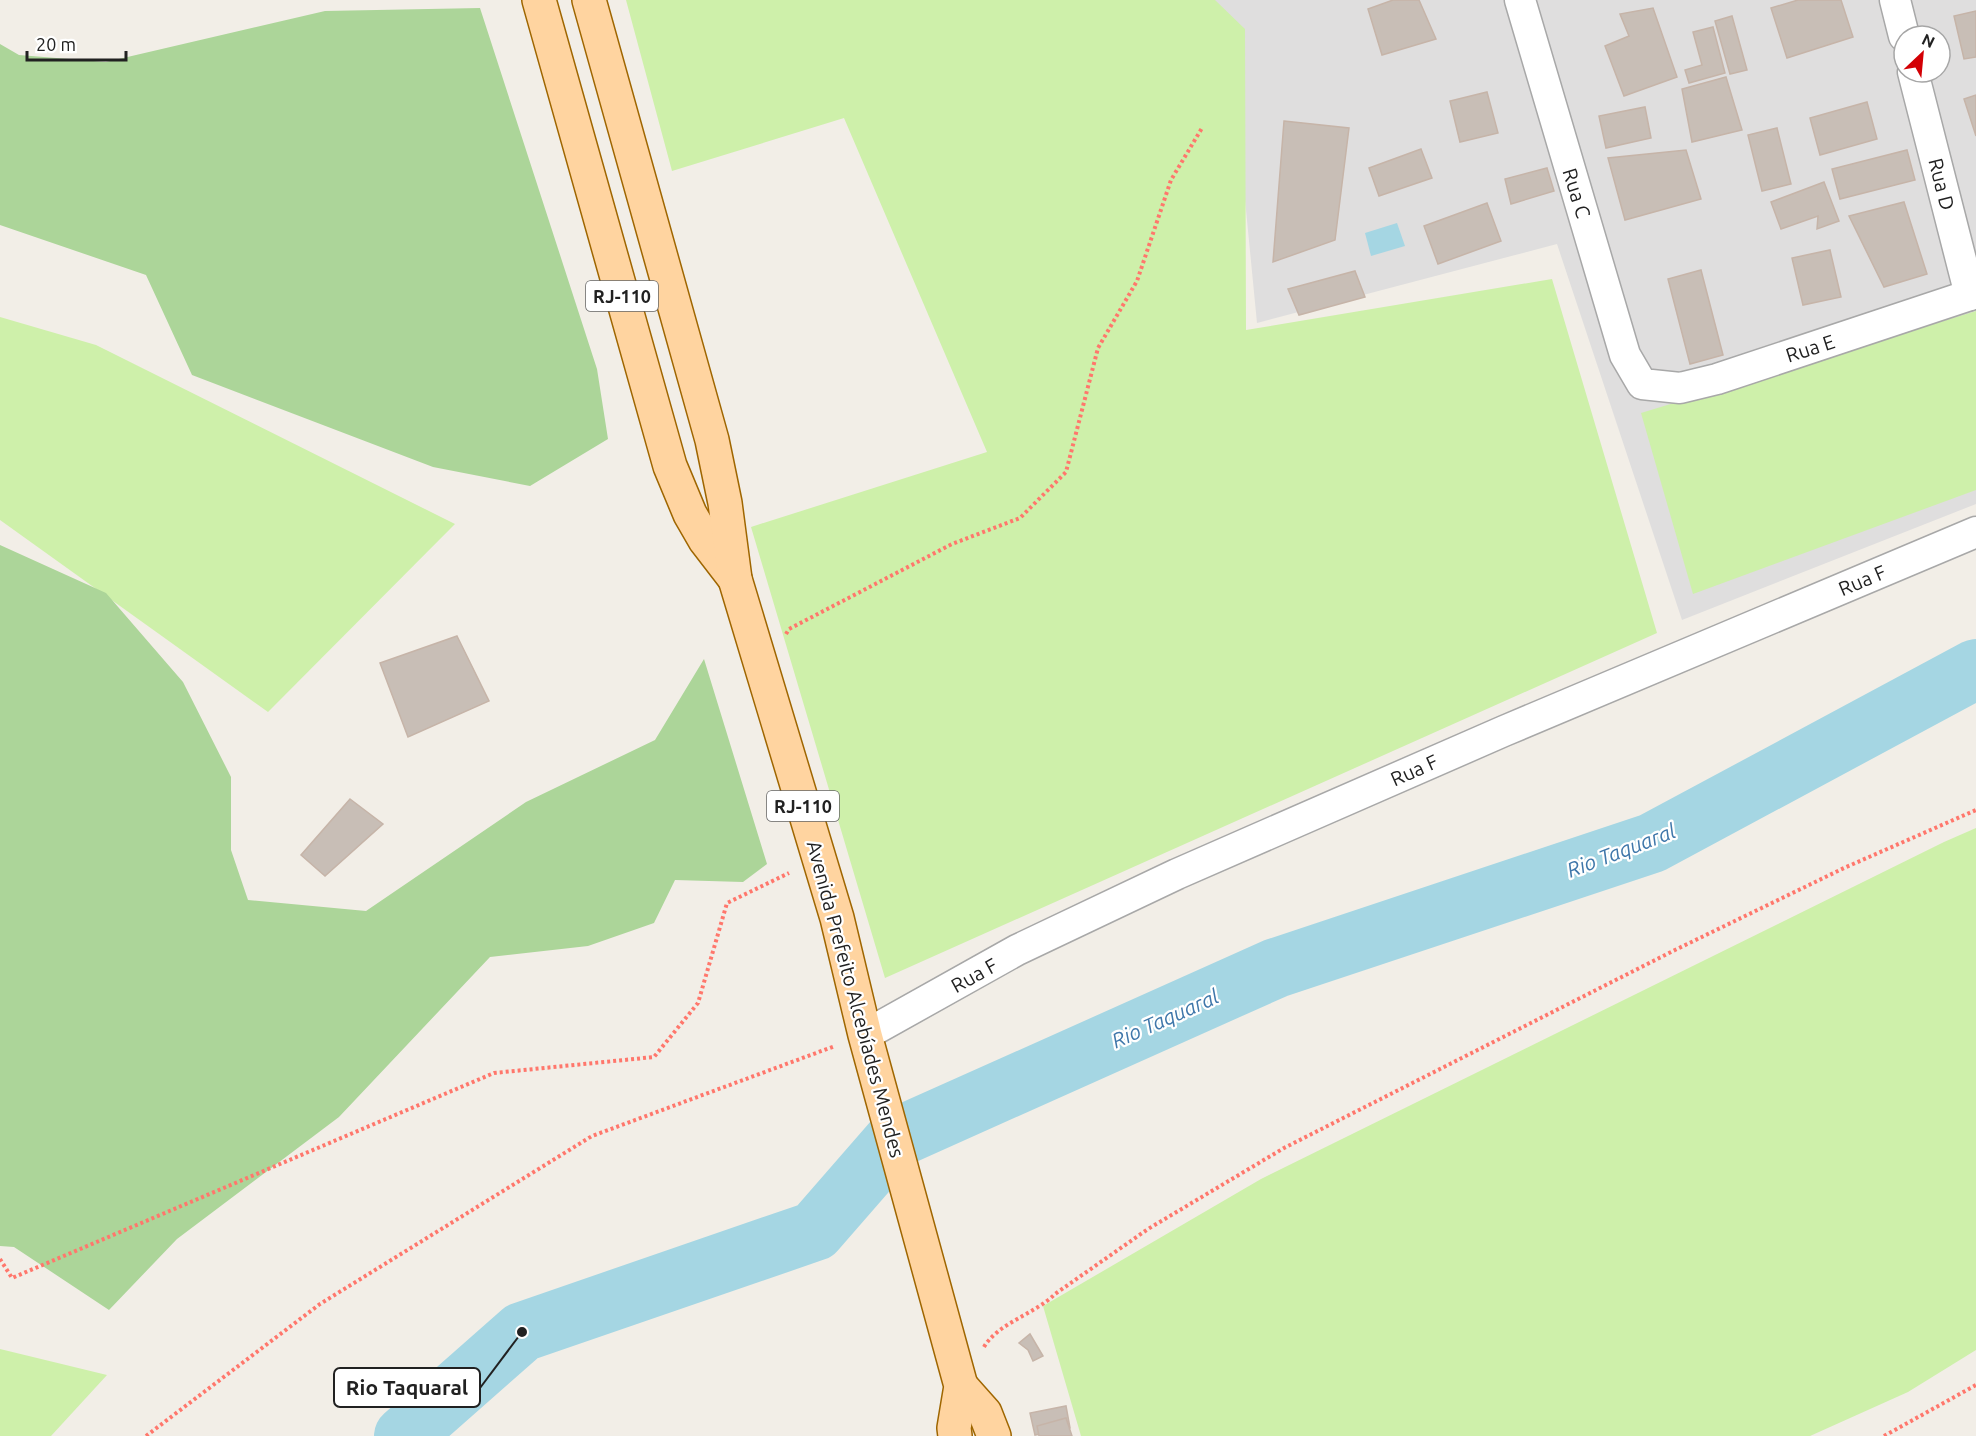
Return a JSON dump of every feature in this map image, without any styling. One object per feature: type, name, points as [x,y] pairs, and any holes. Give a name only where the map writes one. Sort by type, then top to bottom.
[{"type":"main road","name":"Avenida Prefeito Alcebíades Mendes","points":[[538,0],[670,466],[690,514],[705,540],[735,579]]},
{"type":"main road","name":"Avenida Prefeito Alcebíades Mendes","points":[[589,0],[712,440],[726,503],[735,579],[837,918],[867,1042],[961,1386],[954,1428],[955,1436]]},
{"type":"main road","points":[[690,514],[704,518],[717,516],[726,503]]},
{"type":"main road","name":"Avenida Prefeito Alcebíades Mendes","points":[[961,1386],[985,1413],[994,1436]]},
{"type":"street","name":"Rua C","points":[[1520,0],[1625,355],[1642,384]]},
{"type":"street","points":[[1895,0],[1901,24]]},
{"type":"street","name":"Rua D","points":[[1916,84],[1973,294]]},
{"type":"street","name":"Rua E","points":[[1642,384],[1680,387],[1717,379],[1973,294]]},
{"type":"street","name":"Rua F","points":[[867,1042],[1017,950],[1177,874],[1504,731],[1976,532]]},
{"type":"path","points":[[761,665],[789,629],[952,544],[1020,518],[1066,472],[1098,348],[1137,281],[1171,180],[1202,128]]},
{"type":"path","points":[[961,1386],[991,1336],[1043,1306],[1055,1294],[1148,1229],[1284,1148],[1717,930],[1844,868],[1976,810]]},
{"type":"path","points":[[0,1259],[12,1278],[494,1073],[654,1057],[699,1003],[727,903],[819,858]]},
{"type":"path","points":[[146,1436],[320,1304],[592,1136],[867,1042]]},
{"type":"path","points":[[1884,1436],[1976,1385]]},
{"type":"shaded area","points":[[1167,0],[1976,0],[1976,504],[1682,620],[1557,244],[1257,323],[1239,138]]},
{"type":"green space","points":[[626,0],[1215,0],[1245,29],[1246,330],[1552,279],[1657,633],[885,978],[751,527],[987,452],[844,118],[672,171]]},
{"type":"green space","points":[[480,8],[597,369],[608,439],[530,486],[433,467],[192,375],[146,275],[0,225],[0,44],[19,55],[106,62],[325,11]]},
{"type":"green space","points":[[1976,311],[1976,490],[1693,594],[1641,413]]},
{"type":"green space","points":[[0,317],[96,345],[455,524],[268,712],[0,520]]},
{"type":"green space","points":[[0,545],[106,593],[183,682],[231,777],[231,850],[248,900],[366,911],[526,802],[655,740],[704,659],[767,864],[743,882],[675,880],[654,923],[588,946],[490,957],[339,1117],[177,1239],[109,1310],[14,1247],[0,1246]]},
{"type":"green space","points":[[1976,828],[1976,1350],[1908,1392],[1810,1436],[1081,1436],[1043,1306],[1261,1179]]},
{"type":"green space","points":[[0,1349],[107,1375],[51,1436],[0,1436]]},
{"type":"water","points":[[1397,223],[1405,246],[1371,256],[1365,233]]},
{"type":"building","points":[[1393,0],[1419,0],[1436,39],[1382,55],[1368,9]]},
{"type":"building","points":[[1798,0],[1841,0],[1853,37],[1787,58],[1771,8]]},
{"type":"building","points":[[1653,8],[1677,77],[1624,96],[1605,46],[1629,36],[1620,14]]},
{"type":"building","points":[[1976,11],[1976,57],[1964,59],[1954,16]]},
{"type":"building","points":[[1732,16],[1747,70],[1730,74],[1715,21]]},
{"type":"building","points":[[1713,27],[1725,73],[1689,83],[1685,70],[1702,65],[1693,32]]},
{"type":"building","points":[[1726,77],[1742,130],[1692,142],[1682,89]]},
{"type":"building","points":[[1487,92],[1498,133],[1460,142],[1450,101]]},
{"type":"building","points":[[1976,95],[1976,136],[1964,99]]},
{"type":"building","points":[[1867,102],[1877,139],[1820,155],[1810,118]]},
{"type":"building","points":[[1645,107],[1651,138],[1606,148],[1599,116]]},
{"type":"building","points":[[1284,121],[1349,128],[1335,240],[1273,262]]},
{"type":"building","points":[[1777,128],[1791,184],[1762,191],[1748,135]]},
{"type":"building","points":[[1421,149],[1432,178],[1379,196],[1369,168]]},
{"type":"building","points":[[1686,150],[1701,199],[1625,220],[1608,158]]},
{"type":"building","points":[[1907,150],[1915,180],[1840,199],[1832,169]]},
{"type":"building","points":[[1547,168],[1554,191],[1511,204],[1505,179]]},
{"type":"building","points":[[1824,182],[1839,221],[1817,229],[1818,216],[1781,229],[1771,202]]},
{"type":"building","points":[[1904,202],[1927,274],[1884,287],[1849,216]]},
{"type":"building","points":[[1487,203],[1501,241],[1438,264],[1424,226]]},
{"type":"building","points":[[1830,250],[1841,297],[1803,305],[1792,258]]},
{"type":"building","points":[[1701,270],[1723,355],[1690,364],[1668,279]]},
{"type":"building","points":[[1355,271],[1365,297],[1299,315],[1288,289]]},
{"type":"building","points":[[457,636],[489,701],[408,737],[380,663]]},
{"type":"building","points":[[350,799],[383,824],[325,876],[301,855]]},
{"type":"building","points":[[1030,1334],[1043,1356],[1033,1361],[1028,1350],[1019,1343]]},
{"type":"building","points":[[1066,1406],[1070,1428],[1035,1435],[1030,1413]]},
{"type":"building","points":[[1066,1418],[1072,1436],[1039,1436],[1037,1426]]},
{"type":"waterway","name":"Rio Taquaral","points":[[404,1436],[522,1332],[815,1231],[896,1138],[1276,968],[1652,843],[1976,669]]},
{"type":"place","name":"Rio Taquaral","points":[[522,1332]]}]
